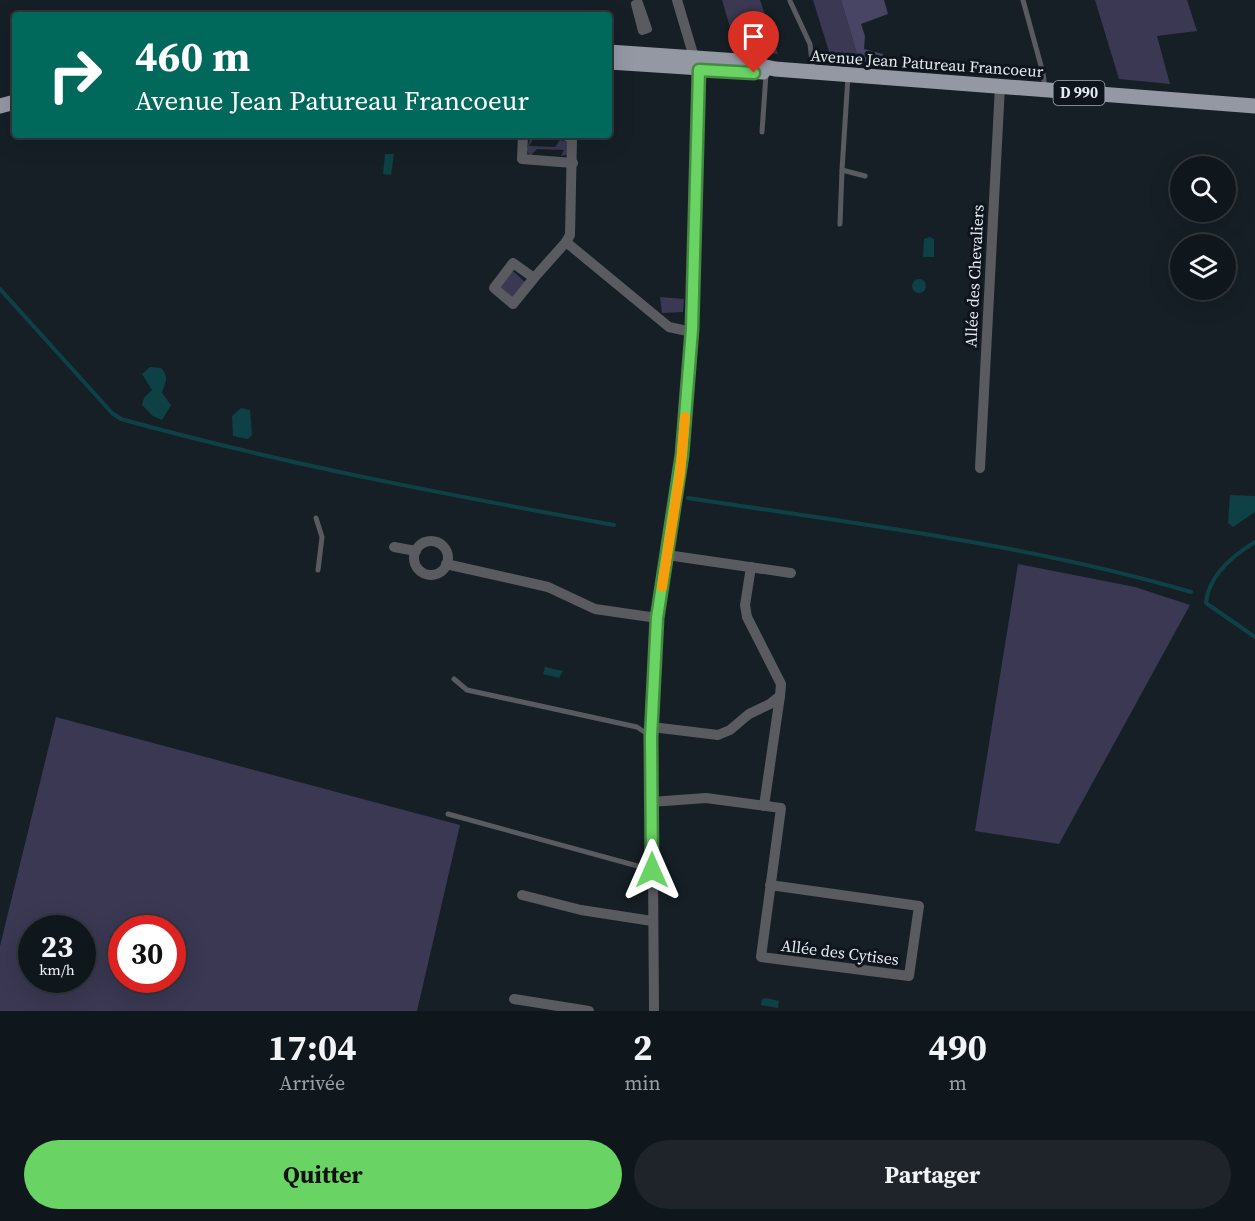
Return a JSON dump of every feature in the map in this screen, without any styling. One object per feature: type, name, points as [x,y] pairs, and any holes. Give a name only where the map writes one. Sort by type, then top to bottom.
[{"type":"main road","name":"D 990","points":[[612,52],[697,65]]},
{"type":"main road","name":"D 990","points":[[612,62],[697,65]]},
{"type":"main road","name":"Avenue Jean Patureau Francoeur","points":[[697,65],[1255,106]]},
{"type":"street","points":[[654,1011],[651,802],[657,618],[682,455],[692,332],[697,65],[677,0]]},
{"type":"street","name":"Allée des Chevaliers","points":[[980,468],[1000,86]]},
{"type":"street","points":[[523,138],[522,159],[573,163]]},
{"type":"street","points":[[534,278],[570,235],[573,163],[573,139],[571,138]]},
{"type":"street","points":[[566,242],[669,327],[692,332]]},
{"type":"street","points":[[434,541],[445,549],[446,564],[438,573],[424,573],[415,563],[416,551],[421,544],[434,541]]},
{"type":"street","points":[[394,547],[416,551]]},
{"type":"street","points":[[667,555],[791,573]]},
{"type":"street","points":[[446,564],[548,587],[595,609],[657,618]]},
{"type":"street","points":[[651,802],[706,798],[764,806],[781,684],[747,617],[745,605],[750,567]]},
{"type":"street","points":[[652,732],[718,735],[730,730],[749,714],[770,704],[780,696]]},
{"type":"street","name":"Allée des Cytises","points":[[764,806],[781,808],[770,885],[761,957],[909,976],[919,906],[770,885]]},
{"type":"street","points":[[522,895],[581,910],[652,921]]},
{"type":"street","points":[[514,999],[589,1011]]},
{"type":"lane","points":[[1023,0],[1043,73],[1045,90]]},
{"type":"lane","points":[[790,2],[810,44],[813,72]]},
{"type":"lane","points":[[762,132],[769,69]]},
{"type":"lane","points":[[840,224],[848,75]]},
{"type":"lane","points":[[842,170],[865,176]]},
{"type":"lane","points":[[316,518],[322,537],[318,570]]},
{"type":"lane","points":[[454,679],[467,690],[652,732]]},
{"type":"lane","points":[[448,814],[652,870]]},
{"type":"shaded area","points":[[722,0],[760,0],[778,54],[737,51]]},
{"type":"shaded area","points":[[813,0],[841,0],[859,61],[831,58]]},
{"type":"shaded area","points":[[841,0],[884,0],[888,14],[861,24],[865,36],[864,49],[883,54],[885,64],[859,61]]},
{"type":"shaded area","points":[[1095,0],[1187,0],[1197,31],[1157,36],[1170,84],[1119,79]]},
{"type":"shaded area","points":[[530,139],[533,139],[529,146],[555,147],[560,140],[569,142],[569,154],[561,156],[564,150],[537,149],[530,156],[527,150]]},
{"type":"shaded area","points":[[513,271],[525,282],[513,297],[510,297],[500,287]]},
{"type":"shaded area","points":[[660,297],[684,299],[683,312],[662,313]]},
{"type":"shaded area","points":[[1018,564],[1135,587],[1190,605],[1059,844],[975,831]]},
{"type":"shaded area","points":[[56,717],[460,825],[417,1011],[0,1011],[0,946]]},
{"type":"water","points":[[385,154],[394,154],[391,175],[383,174]]},
{"type":"water","points":[[930,237],[934,239],[934,257],[923,257],[924,239]]},
{"type":"water","points":[[919,279],[924,281],[926,286],[924,291],[919,293],[914,291],[912,286],[914,281]]},
{"type":"water","points":[[150,367],[161,368],[166,377],[162,393],[171,405],[162,420],[153,416],[142,405],[144,398],[152,390],[142,374]]},
{"type":"water","points":[[241,408],[250,410],[252,435],[248,439],[233,436],[232,416]]},
{"type":"water","points":[[1230,495],[1255,496],[1255,512],[1233,527],[1228,523]]},
{"type":"water","points":[[545,667],[563,671],[559,678],[543,674]]},
{"type":"water","points":[[762,999],[779,1001],[778,1008],[761,1005]]},
{"type":"waterway","points":[[0,289],[112,413],[121,419],[305,464],[614,525]]},
{"type":"waterway","points":[[688,498],[1004,548],[1129,575],[1191,592]]},
{"type":"waterway","points":[[1255,542],[1223,567],[1212,584],[1206,603],[1255,637]]},
{"type":"slow traffic","points":[[662,587],[680,474],[685,417]]},
{"type":"route","points":[[652,870],[651,737],[657,618],[680,474],[692,329],[699,70],[754,73]]}]
